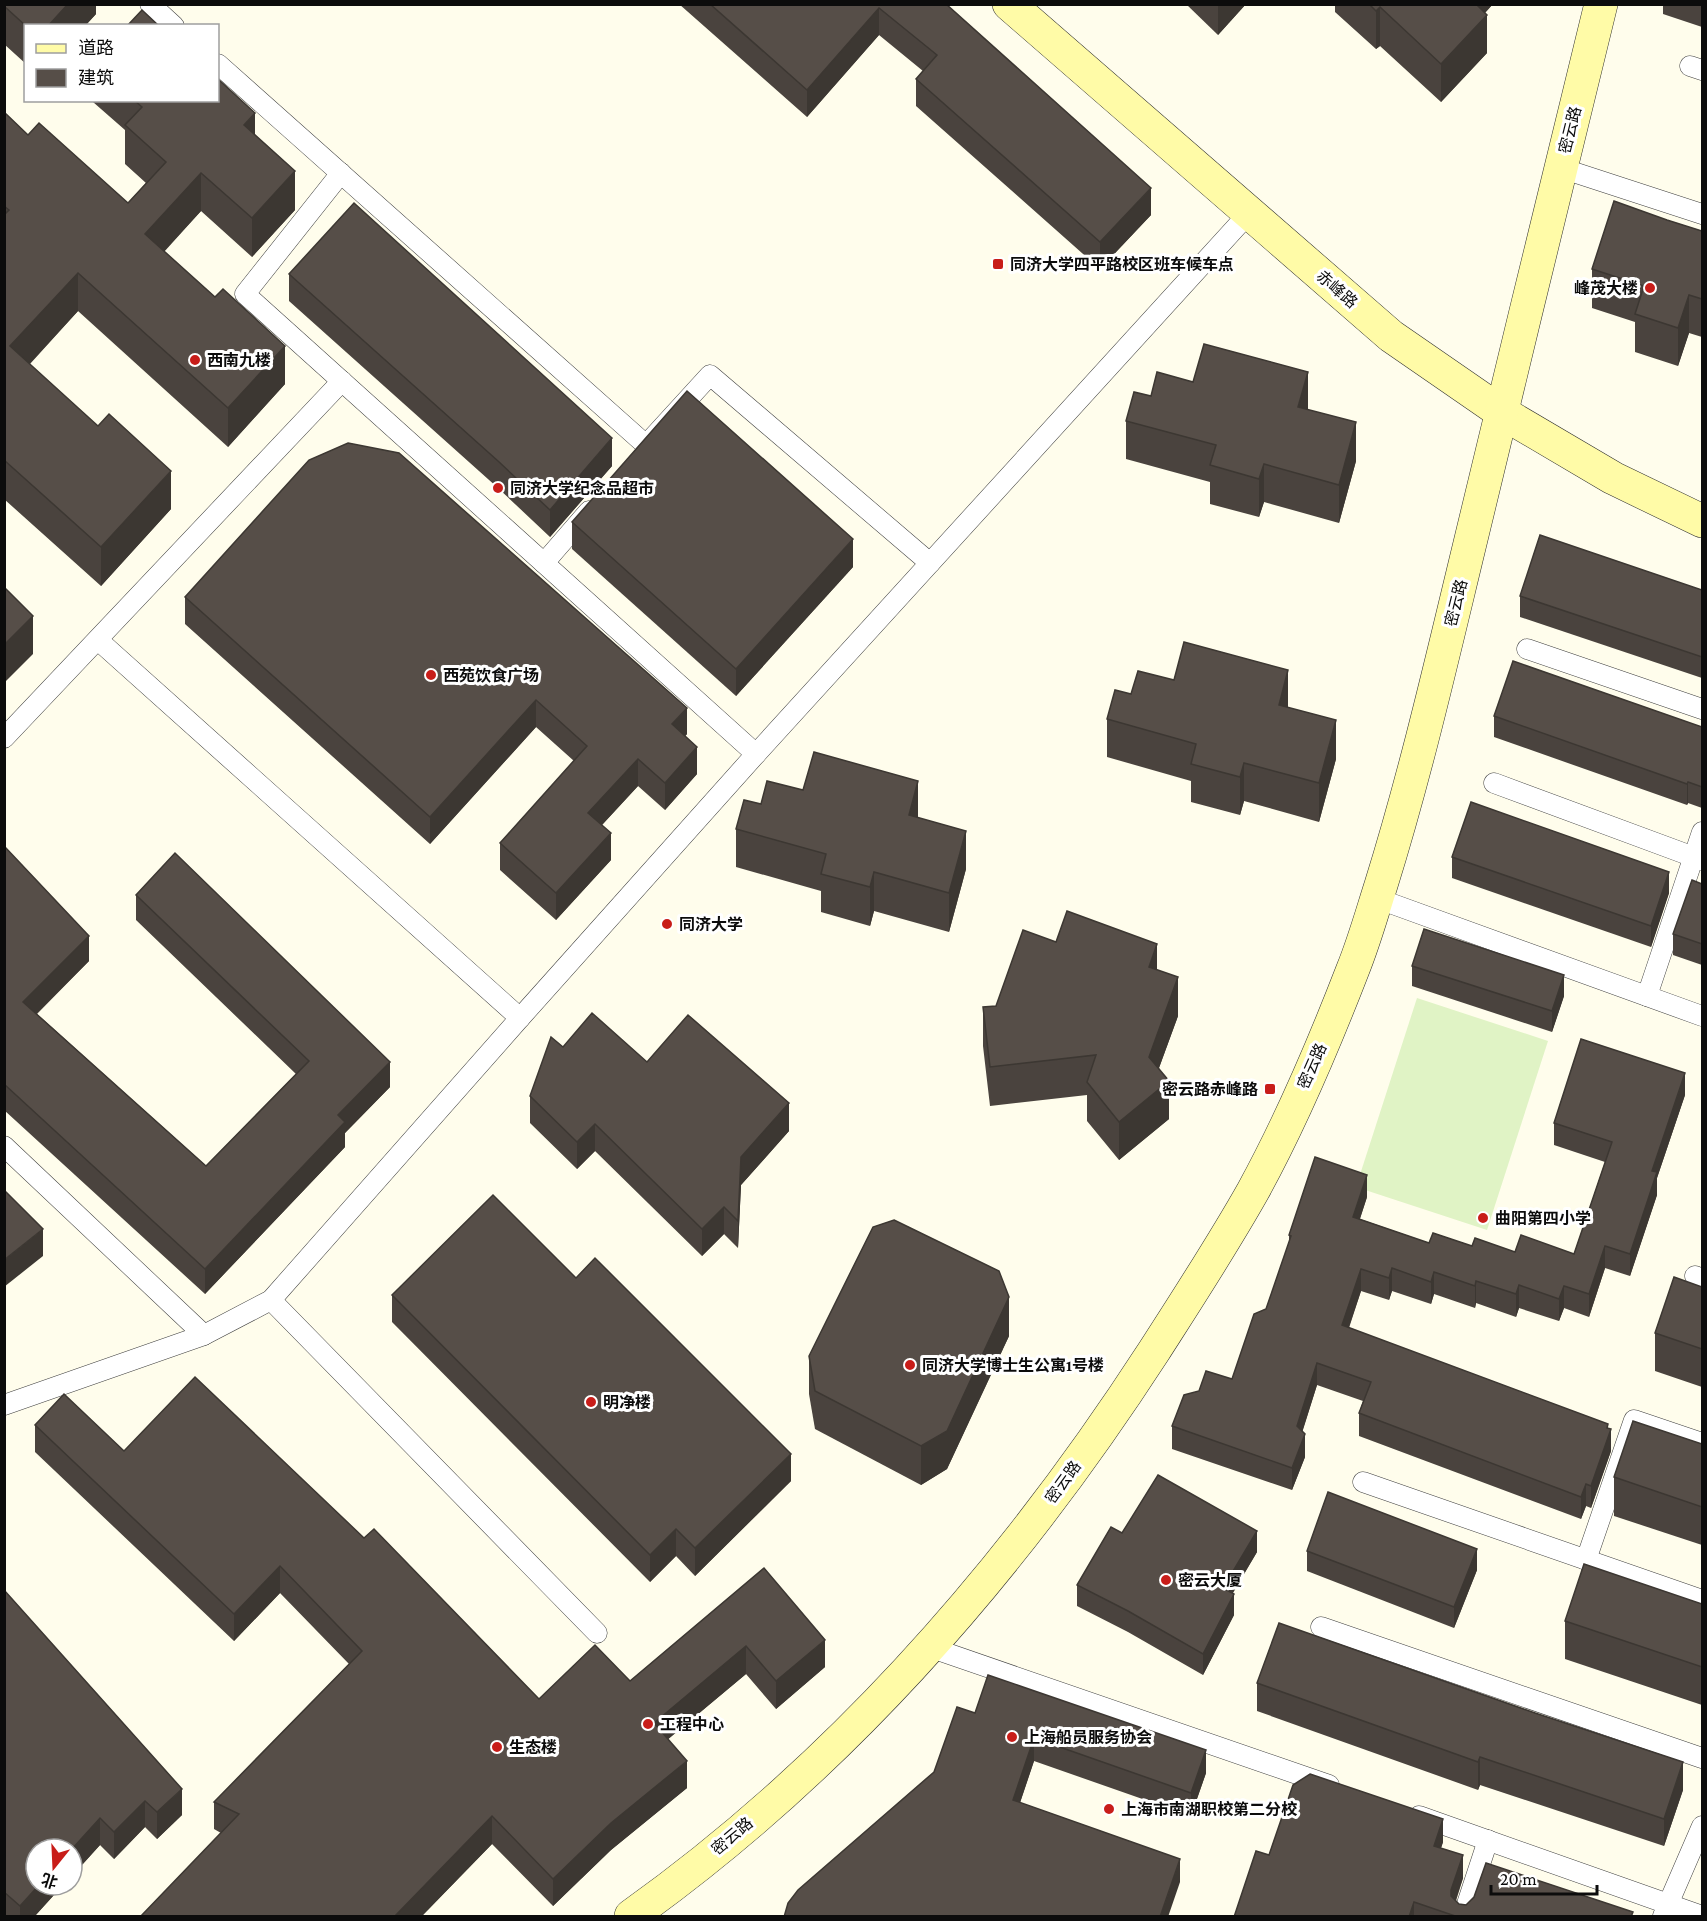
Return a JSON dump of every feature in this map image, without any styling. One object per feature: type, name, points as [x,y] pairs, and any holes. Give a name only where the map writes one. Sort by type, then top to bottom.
[{"type":"street","name":"赤峰路","points":[[1009,4],[1391,336],[1501,412],[1613,478],[1702,521]]},
{"type":"street","name":"密云路","points":[[631,1917],[688,1873],[791,1785],[846,1733],[929,1647],[976,1594],[1052,1498],[1126,1394],[1218,1251],[1256,1184],[1312,1066],[1356,964],[1407,802],[1601,4]]},
{"type":"lane","points":[[150,4],[172,24]]},
{"type":"lane","points":[[219,65],[646,445]]},
{"type":"lane","points":[[1561,168],[1702,214]]},
{"type":"lane","points":[[341,173],[245,294],[756,754]]},
{"type":"lane","points":[[4,1406],[204,1335],[271,1300],[756,754],[1249,213]]},
{"type":"lane","points":[[632,462],[710,375],[930,563]]},
{"type":"lane","points":[[4,738],[342,381]]},
{"type":"lane","points":[[544,563],[602,496]]},
{"type":"lane","points":[[98,639],[520,1018]]},
{"type":"lane","points":[[1527,649],[1702,709]]},
{"type":"lane","points":[[1494,783],[1698,859]]},
{"type":"lane","points":[[1647,996],[1698,859],[1702,832]]},
{"type":"lane","points":[[1376,898],[1702,1016]]},
{"type":"lane","points":[[4,1146],[204,1335]]},
{"type":"lane","points":[[271,1300],[597,1633]]},
{"type":"lane","points":[[1586,1560],[1634,1420],[1702,1443]]},
{"type":"lane","points":[[1363,1482],[1702,1600]]},
{"type":"lane","points":[[1321,1627],[1702,1758]]},
{"type":"lane","points":[[929,1647],[1342,1790]]},
{"type":"lane","points":[[1398,1809],[1488,1840],[1665,1911],[1702,1917]]},
{"type":"lane","points":[[1665,1911],[1702,1826]]},
{"type":"lane","points":[[1463,1917],[1488,1840]]},
{"type":"green space","points":[[1417,998],[1548,1041],[1487,1230],[1356,1187]]},
{"type":"building","points":[[4,4],[68,4],[50,24],[24,24]]},
{"type":"building","points":[[710,4],[946,4],[1151,188],[1100,242],[916,79],[937,55],[879,8],[807,90]]},
{"type":"building","points":[[1369,4],[1476,4],[1487,15],[1441,64],[1380,7],[1376,11]]},
{"type":"building","points":[[142,10],[157,24],[129,24]]},
{"type":"building","name":"西南九楼","points":[[219,80],[255,113],[244,125],[295,171],[252,218],[201,173],[145,234],[215,297],[223,289],[285,346],[228,408],[78,273],[10,346],[98,426],[109,414],[171,471],[101,547],[4,460],[4,215],[9,210],[4,206],[4,112],[28,135],[39,123],[128,203],[166,162],[125,125],[142,107],[136,102],[219,102]]},
{"type":"building","points":[[1614,201],[1702,231],[1702,299],[1689,295],[1678,328],[1635,314],[1644,286],[1592,269]]},
{"type":"building","points":[[354,203],[612,438],[550,510],[289,274]]},
{"type":"building","points":[[1204,344],[1308,372],[1298,407],[1356,422],[1339,485],[1264,464],[1259,479],[1210,465],[1216,445],[1126,421],[1134,392],[1151,396],[1157,372],[1193,382]]},
{"type":"building","points":[[687,391],[853,539],[736,669],[572,522]]},
{"type":"building","name":"西苑饮食广场","points":[[348,443],[399,453],[687,708],[672,724],[697,747],[665,783],[638,759],[588,813],[611,833],[556,893],[500,843],[587,746],[536,700],[430,817],[185,597],[309,460]]},
{"type":"building","points":[[1540,535],[1702,590],[1702,657],[1520,596]]},
{"type":"building","points":[[4,587],[33,616],[4,645]]},
{"type":"building","points":[[1184,642],[1288,670],[1279,705],[1336,720],[1319,783],[1244,763],[1240,777],[1191,764],[1196,744],[1107,719],[1115,690],[1131,694],[1138,671],[1174,680]]},
{"type":"building","points":[[1513,661],[1702,727],[1702,787],[1688,782],[1687,784],[1494,716]]},
{"type":"building","points":[[814,752],[918,781],[909,815],[966,831],[949,893],[874,872],[870,887],[821,874],[826,854],[736,829],[744,800],[761,804],[767,781],[803,790]]},
{"type":"building","points":[[1471,802],[1669,872],[1651,926],[1452,857]]},
{"type":"building","points":[[5,847],[89,936],[23,1002],[206,1166],[309,1061],[136,895],[175,853],[390,1062],[338,1115],[345,1122],[205,1269],[4,1084]]},
{"type":"building","points":[[1692,880],[1702,884],[1702,944],[1673,934]]},
{"type":"building","points":[[1067,911],[1157,944],[1149,967],[1178,977],[1149,1057],[1169,1081],[1119,1122],[1087,1082],[1096,1055],[990,1067],[983,1007],[996,1006],[1023,930],[1056,942]]},
{"type":"building","points":[[1424,929],[1564,975],[1552,1011],[1412,966]]},
{"type":"building","points":[[592,1013],[647,1062],[688,1015],[789,1103],[741,1157],[738,1221],[724,1207],[702,1229],[595,1124],[577,1142],[530,1096],[551,1037],[563,1047]]},
{"type":"building","points":[[1581,1039],[1685,1073],[1652,1171],[1657,1172],[1630,1254],[1605,1246],[1589,1294],[1564,1286],[1559,1299],[1519,1285],[1516,1294],[1476,1281],[1475,1286],[1434,1272],[1431,1282],[1392,1268],[1389,1278],[1361,1269],[1342,1325],[1608,1424],[1607,1428],[1611,1429],[1591,1486],[1586,1484],[1581,1497],[1359,1413],[1371,1382],[1317,1363],[1297,1426],[1305,1434],[1292,1468],[1172,1426],[1184,1395],[1199,1391],[1206,1371],[1232,1379],[1254,1314],[1266,1309],[1315,1157],[1367,1175],[1353,1217],[1429,1243],[1433,1233],[1472,1246],[1475,1238],[1515,1252],[1521,1235],[1574,1254],[1612,1142],[1554,1123]]},
{"type":"building","points":[[4,1190],[43,1229],[4,1260]]},
{"type":"building","name":"明净楼","points":[[493,1195],[576,1278],[595,1258],[791,1454],[695,1548],[676,1529],[650,1555],[392,1295]]},
{"type":"building","name":"同济大学博士生公寓1号楼","points":[[894,1220],[999,1271],[1009,1297],[947,1431],[921,1446],[815,1391],[809,1356],[873,1227]]},
{"type":"building","points":[[1674,1277],[1702,1287],[1702,1349],[1655,1333]]},
{"type":"building","points":[[195,1377],[364,1538],[374,1529],[539,1699],[595,1645],[630,1681],[764,1568],[825,1640],[776,1681],[746,1646],[654,1723],[687,1761],[611,1823],[553,1879],[492,1816],[394,1917],[140,1917],[239,1814],[214,1802],[362,1651],[280,1566],[234,1614],[35,1425],[64,1394],[124,1451]]},
{"type":"building","points":[[1633,1421],[1702,1444],[1702,1507],[1614,1477]]},
{"type":"building","name":"密云大厦","points":[[1158,1475],[1257,1531],[1223,1588],[1234,1594],[1203,1654],[1077,1585],[1111,1527],[1122,1533]]},
{"type":"building","points":[[1328,1492],[1477,1549],[1454,1607],[1307,1551]]},
{"type":"building","points":[[1584,1564],[1702,1604],[1702,1667],[1565,1621]]},
{"type":"building","points":[[4,1590],[182,1789],[157,1812],[145,1801],[114,1832],[100,1818],[83,1837],[24,1837],[24,1897],[28,1897],[20,1906],[4,1892]]},
{"type":"building","points":[[1279,1623],[1535,1713],[1683,1762],[1664,1819],[1480,1757],[1478,1762],[1257,1683]]},
{"type":"building","points":[[988,1675],[1206,1750],[1191,1793],[1034,1738],[1013,1800],[1180,1859],[1160,1917],[784,1917],[788,1903],[798,1890],[934,1772],[957,1707],[975,1713]]},
{"type":"building","points":[[1310,1774],[1443,1819],[1434,1846],[1463,1855],[1451,1890],[1451,1896],[1459,1904],[1466,1905],[1474,1897],[1486,1863],[1633,1912],[1631,1917],[1458,1917],[1414,1902],[1409,1917],[1234,1917],[1256,1851],[1269,1855],[1293,1785]]},
{"type":"place","name":"同济大学四平路校区班车候车点","points":[[998,264]]},
{"type":"place","name":"峰茂大楼","points":[[1650,288]]},
{"type":"place","name":"西南九楼","points":[[195,360]]},
{"type":"place","name":"同济大学纪念品超市","points":[[498,488]]},
{"type":"place","name":"西苑饮食广场","points":[[431,675]]},
{"type":"place","name":"同济大学","points":[[667,924]]},
{"type":"place","name":"密云路赤峰路","points":[[1270,1089]]},
{"type":"place","name":"曲阳第四小学","points":[[1483,1218]]},
{"type":"place","name":"同济大学博士生公寓1号楼","points":[[910,1365]]},
{"type":"place","name":"明净楼","points":[[591,1402]]},
{"type":"place","name":"密云大厦","points":[[1166,1580]]},
{"type":"place","name":"工程中心","points":[[648,1724]]},
{"type":"place","name":"上海船员服务协会","points":[[1012,1737]]},
{"type":"place","name":"生态楼","points":[[497,1747]]},
{"type":"place","name":"上海市南湖职校第二分校","points":[[1109,1809]]}]
